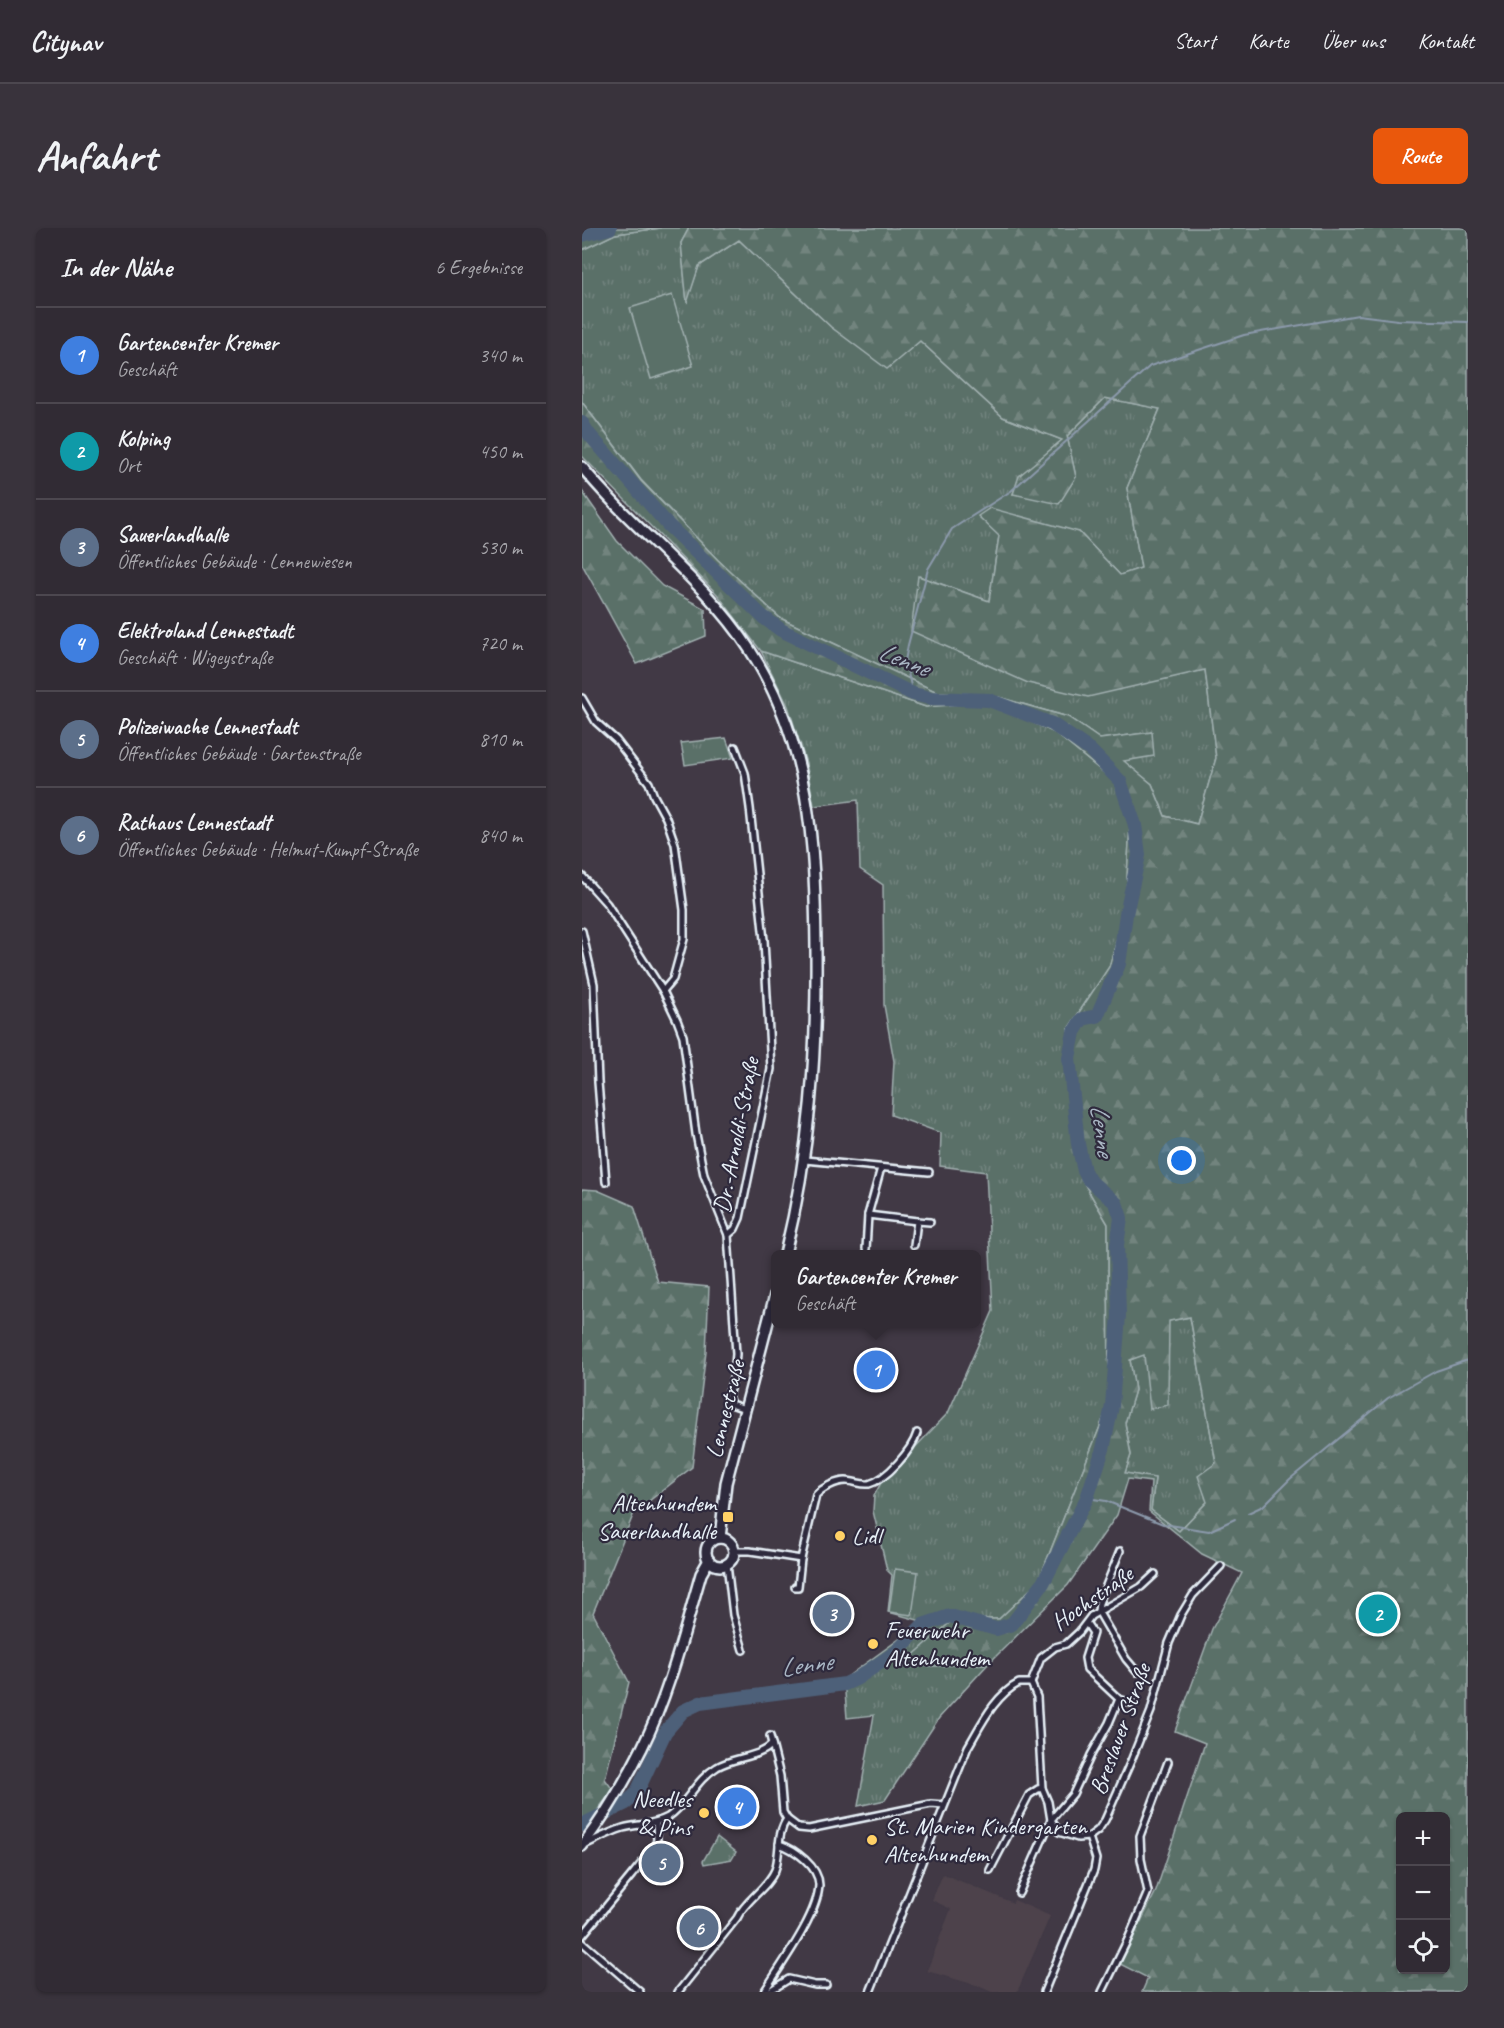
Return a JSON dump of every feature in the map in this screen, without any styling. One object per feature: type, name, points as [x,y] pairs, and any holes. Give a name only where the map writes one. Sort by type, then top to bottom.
[{"type":"main road","points":[[582,466],[610,499],[722,612],[760,665],[787,723],[801,767],[812,838],[817,1008],[805,1160],[786,1250]]},
{"type":"main road","name":"Lennestraße","points":[[720,1538],[726,1483],[771,1311]]},
{"type":"main road","points":[[720,1538],[731,1543],[734,1551],[732,1559],[727,1564],[715,1565],[709,1560],[706,1552],[708,1544],[720,1538]]},
{"type":"main road","points":[[582,1846],[610,1805],[643,1747],[662,1699],[701,1574],[709,1560]]},
{"type":"street","points":[[582,698],[596,722],[616,740],[649,783],[673,837],[684,910],[684,928],[673,979],[663,991]]},
{"type":"street","name":"Dr.-Arnoldi-Straße","points":[[735,747],[745,772],[749,799],[764,940],[771,1069],[740,1218],[735,1229],[728,1235],[736,1354],[734,1375],[728,1396],[731,1404],[746,1409]]},
{"type":"street","points":[[582,876],[606,904],[663,991],[683,1036],[704,1175],[728,1235]]},
{"type":"street","points":[[582,932],[594,984],[598,1082],[606,1182]]},
{"type":"street","points":[[805,1160],[929,1172]]},
{"type":"street","points":[[866,1248],[868,1215],[881,1168]]},
{"type":"street","points":[[868,1215],[930,1222]]},
{"type":"street","points":[[914,1245],[917,1221]]},
{"type":"street","points":[[795,1587],[798,1587],[801,1559],[819,1490],[844,1481],[868,1484],[876,1481],[910,1449],[917,1433]]},
{"type":"street","points":[[734,1551],[750,1551],[801,1559]]},
{"type":"street","points":[[1120,1551],[1099,1603],[1098,1611],[1126,1659],[1137,1672]]},
{"type":"street","points":[[727,1564],[733,1615],[743,1650]]},
{"type":"street","name":"Breslauer Straße","points":[[1089,1837],[1105,1820],[1131,1761],[1151,1711],[1169,1643],[1181,1615],[1193,1595],[1221,1566]]},
{"type":"street","name":"Hochstraße","points":[[1031,1683],[1041,1658],[1054,1647],[1065,1644],[1086,1624],[1090,1616],[1141,1587],[1155,1574]]},
{"type":"street","points":[[1086,1624],[1093,1633],[1085,1658],[1087,1669],[1119,1699],[1134,1704]]},
{"type":"street","points":[[870,1992],[968,1747],[991,1710],[1014,1686],[1019,1683],[1031,1683],[1037,1697],[1042,1788],[1047,1798],[1051,1820],[1054,1828],[1066,1836],[1089,1837],[1096,1859],[1094,1870],[1044,1992]]},
{"type":"street","points":[[1019,1893],[1051,1820],[1073,1794],[1119,1699]]},
{"type":"street","points":[[770,1736],[780,1776],[783,1812],[787,1820],[799,1828],[808,1829],[931,1804],[944,1805]]},
{"type":"street","points":[[582,1846],[624,1828],[656,1823],[674,1812],[695,1785],[718,1766],[744,1756],[764,1752],[772,1744]]},
{"type":"street","points":[[1102,1992],[1148,1892],[1141,1858],[1140,1836],[1168,1762]]},
{"type":"street","points":[[990,1870],[1029,1795],[1042,1788]]},
{"type":"street","points":[[678,1992],[742,1909],[774,1872],[781,1830],[787,1820]]},
{"type":"street","points":[[582,1936],[654,1848],[657,1834],[656,1823]]},
{"type":"street","points":[[766,1992],[815,1904],[819,1883],[812,1869],[797,1851],[780,1844]]},
{"type":"street","points":[[582,1942],[640,1992]]},
{"type":"street","points":[[766,1992],[789,1979],[826,1985]]},
{"type":"shaded area","points":[[943,1874],[1050,1916],[1017,1992],[992,1992],[927,1971],[951,1909],[932,1900]]},
{"type":"green space","points":[[582,228],[661,228],[615,234],[582,250]]},
{"type":"green space","points":[[661,228],[689,228],[681,243],[687,301],[699,266],[739,240],[831,327],[887,368],[920,341],[1003,417],[1062,440],[1020,476],[1013,494],[1076,477],[1067,436],[1105,398],[1160,409],[1127,488],[1141,568],[1120,575],[1079,532],[999,536],[989,601],[919,576],[1088,696],[1205,669],[1216,758],[1197,824],[1165,816],[1152,784],[1123,761],[1152,732],[1100,739],[1068,717],[998,697],[995,705],[1055,733],[1115,782],[1130,825],[1125,913],[1109,967],[1068,1029],[1081,1178],[1108,1224],[1109,1404],[1038,1582],[999,1619],[954,1619],[901,1667],[988,1664],[939,1718],[885,1800],[858,1806],[874,1715],[847,1718],[844,1679],[917,1626],[918,1620],[888,1612],[892,1575],[887,1570],[873,1511],[874,1496],[881,1483],[948,1413],[993,1311],[986,1172],[940,1166],[941,1133],[891,1115],[894,1061],[884,1005],[883,885],[860,869],[858,800],[814,806],[806,763],[788,706],[761,651],[926,707],[992,695],[937,692],[780,618],[718,560],[641,480],[582,402],[582,250],[615,234]]},
{"type":"green space","points":[[689,228],[1468,228],[1468,1992],[1142,1992],[1148,1978],[1120,1964],[1156,1891],[1205,1743],[1175,1731],[1212,1629],[1242,1573],[1202,1554],[1149,1511],[1151,1482],[1128,1479],[1117,1515],[1068,1585],[988,1664],[900,1667],[954,1619],[999,1619],[1038,1582],[1109,1404],[1108,1224],[1081,1178],[1070,1099],[1068,1029],[1109,967],[1125,913],[1130,825],[1115,782],[1055,733],[995,705],[998,697],[1068,717],[1100,739],[1152,732],[1154,756],[1124,761],[1152,784],[1165,816],[1197,824],[1216,758],[1205,670],[1088,697],[1028,683],[911,631],[918,576],[989,601],[999,536],[978,516],[990,508],[1079,532],[1120,575],[1141,568],[1127,488],[1160,409],[1105,398],[1067,436],[1076,477],[1059,504],[1013,494],[1019,476],[1062,440],[1003,417],[920,341],[887,369],[831,327],[739,240],[699,266],[687,303],[681,243]],"holes":[[[1190,1317],[1216,1463],[1198,1476],[1207,1502],[1179,1531],[1151,1510],[1155,1478],[1125,1473],[1131,1455],[1125,1423],[1135,1390],[1130,1360],[1144,1355],[1150,1409],[1168,1405],[1169,1321]]]},
{"type":"green space","points":[[672,295],[693,366],[651,379],[630,308]]},
{"type":"green space","points":[[582,402],[641,481],[718,560],[780,618],[937,692],[993,695],[992,702],[926,707],[761,651],[717,594],[582,456]]},
{"type":"green space","points":[[582,491],[617,541],[662,586],[705,609],[706,636],[637,664],[582,564]]},
{"type":"green space","points":[[726,738],[733,758],[685,765],[681,743]]},
{"type":"green space","points":[[582,1189],[597,1190],[634,1206],[658,1282],[709,1287],[706,1352],[692,1467],[634,1513],[593,1613],[629,1682],[605,1779],[613,1790],[582,1830]]},
{"type":"green space","points":[[1190,1317],[1216,1463],[1207,1502],[1179,1531],[1151,1510],[1155,1478],[1125,1473],[1131,1455],[1125,1423],[1135,1390],[1130,1360],[1144,1354],[1169,1321]]},
{"type":"green space","points":[[895,1569],[918,1572],[912,1615],[889,1612]]},
{"type":"green space","points":[[717,1837],[736,1852],[732,1859],[704,1864],[703,1861]]},
{"type":"waterway","name":"Lenne","points":[[582,235],[610,228]]},
{"type":"waterway","points":[[913,694],[905,661],[908,645],[928,569],[952,529],[1011,491],[1150,366],[1244,335],[1358,315],[1398,320],[1468,322]]},
{"type":"waterway","name":"Lenne","points":[[582,423],[588,433],[668,525],[763,617],[781,630],[913,694],[930,698],[989,700],[1052,724],[1090,750],[1120,781],[1135,825],[1139,855],[1126,914],[1119,964],[1097,1016],[1082,1019],[1074,1032],[1069,1058],[1078,1144],[1084,1171],[1089,1180],[1116,1203],[1121,1218],[1117,1245],[1119,1315],[1112,1406],[1103,1449],[1087,1498],[1043,1583],[1012,1624],[996,1629],[950,1616],[923,1625],[896,1652],[845,1684],[700,1703],[683,1711],[665,1732],[636,1794],[626,1803],[582,1825]]},
{"type":"waterway","points":[[1248,1513],[1263,1506],[1290,1479],[1388,1398],[1436,1371],[1468,1360]]},
{"type":"waterway","points":[[1087,1498],[1106,1501],[1163,1524],[1209,1531],[1235,1519]]},
{"type":"place","name":"Gartencenter Kremer","points":[[876,1370]]},
{"type":"place","name":"Altenhundem Sauerlandhalle","points":[[728,1517]]},
{"type":"place","name":"Lidl","points":[[840,1536]]},
{"type":"place","name":"Sauerlandhalle","points":[[832,1614]]},
{"type":"place","name":"Kolping","points":[[1378,1614]]},
{"type":"place","name":"Feuerwehr Altenhundem","points":[[873,1644]]},
{"type":"place","name":"Elektroland Lennestadt","points":[[737,1807]]},
{"type":"place","name":"Needles & Pins","points":[[704,1813]]},
{"type":"place","name":"St. Marien Kindergarten Altenhundem","points":[[872,1840]]},
{"type":"place","name":"Polizeiwache Lennestadt","points":[[661,1863]]},
{"type":"place","name":"Rathaus Lennestadt","points":[[699,1928]]}]
